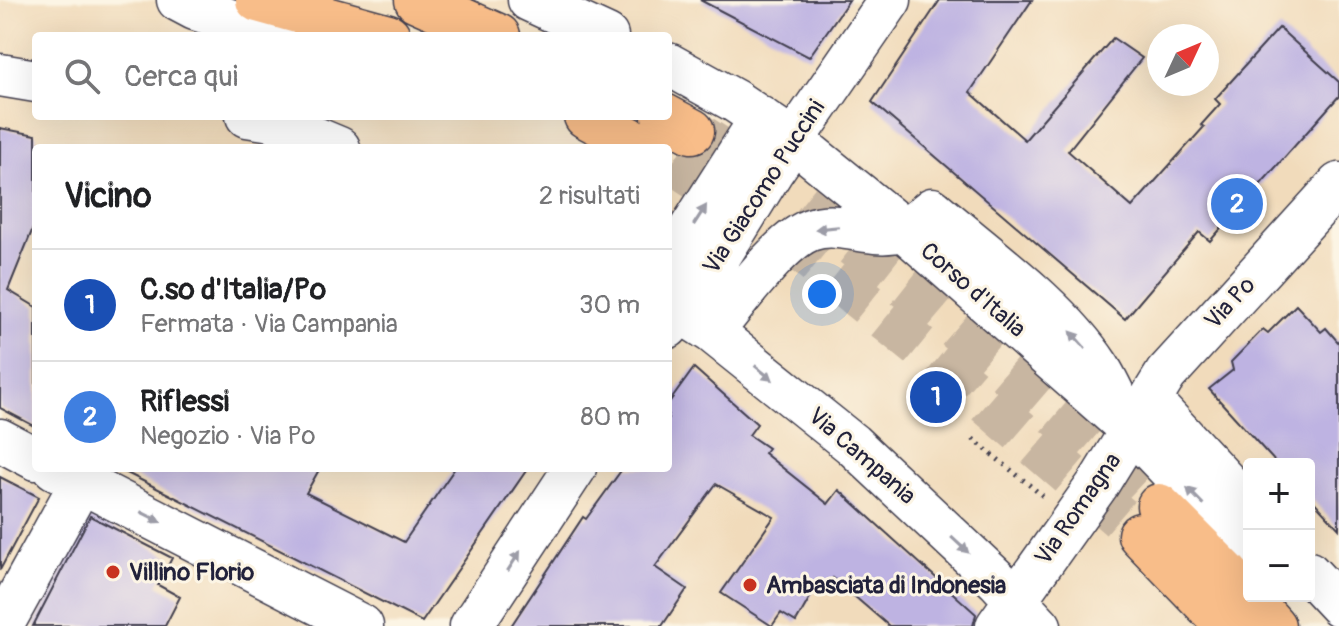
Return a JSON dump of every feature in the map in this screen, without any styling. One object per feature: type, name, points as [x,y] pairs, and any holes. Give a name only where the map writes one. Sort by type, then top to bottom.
[{"type":"main road","points":[[258,0],[374,32]]},
{"type":"main road","points":[[340,0],[412,32]]},
{"type":"main road","points":[[417,0],[489,32]]},
{"type":"main road","points":[[598,120],[668,143]]},
{"type":"main road","points":[[1228,626],[1150,520],[1226,573],[1273,626]]},
{"type":"street","points":[[178,0],[195,9],[267,32]]},
{"type":"street","points":[[529,0],[598,32]]},
{"type":"street","name":"Via Giacomo Puccini","points":[[682,318],[721,254],[777,129],[890,0]]},
{"type":"street","name":"Corso d'Italia","points":[[672,66],[777,129],[1141,415],[1243,502]]},
{"type":"street","points":[[0,75],[32,80]]},
{"type":"street","points":[[262,125],[326,144]]},
{"type":"street","name":"Via Po","points":[[1141,415],[1166,374],[1339,184]]},
{"type":"street","points":[[682,318],[764,270],[808,231],[832,227],[874,233],[904,230]]},
{"type":"street","name":"Via Campania","points":[[682,318],[852,444],[1018,617]]},
{"type":"street","name":"Corso d'Italia","points":[[1141,415],[1243,544]]},
{"type":"street","name":"Via Romagna","points":[[1018,617],[1072,521],[1141,415]]},
{"type":"street","points":[[0,440],[32,457]]},
{"type":"street","points":[[471,626],[572,472]]},
{"type":"street","points":[[2,626],[75,473],[362,626]]},
{"type":"street","points":[[1315,579],[1339,605]]},
{"type":"street","points":[[1297,602],[1321,626]]},
{"type":"path","points":[[973,439],[1072,521]]},
{"type":"building","points":[[700,0],[849,0],[809,57]]},
{"type":"building","points":[[940,0],[1032,0],[970,92],[1025,140],[1113,38],[1142,58],[1068,151],[1132,207],[1204,127],[1201,125],[1220,104],[1215,99],[1279,28],[1339,82],[1339,96],[1210,241],[1199,232],[1125,319],[872,102]]},
{"type":"building","points":[[0,128],[36,135],[36,144],[32,144],[32,231],[8,290],[32,305],[32,425],[0,408]]},
{"type":"building","points":[[1296,305],[1321,332],[1326,328],[1339,343],[1339,529],[1315,503],[1315,458],[1272,458],[1209,389],[1233,370],[1231,362],[1263,329],[1268,333]]},
{"type":"building","points":[[694,368],[757,424],[749,435],[768,448],[764,453],[828,504],[839,490],[976,614],[973,626],[889,626],[833,578],[825,590],[817,585],[796,622],[781,613],[772,626],[721,593],[774,517],[716,484],[655,567],[687,589],[662,626],[511,626],[583,517],[586,519],[620,472],[672,472],[672,398]]},
{"type":"building","points":[[125,472],[318,472],[306,493],[404,542],[452,472],[525,472],[422,622]]},
{"type":"building","points":[[0,477],[39,497],[0,570]]},
{"type":"building","name":"Villino Florio","points":[[90,516],[172,558],[158,585],[180,597],[165,626],[33,626]]},
{"type":"tunnel","points":[[692,131],[782,189],[924,301],[1159,506]]},
{"type":"tunnel","points":[[673,162],[776,230],[945,367],[1140,535]]},
{"type":"place","name":"Riflessi","points":[[1237,204]]},
{"type":"place","name":"C.so d'Italia/Po","points":[[936,397]]},
{"type":"place","name":"Villino Florio","points":[[113,572]]},
{"type":"place","name":"Ambasciata di Indonesia","points":[[750,585]]}]
